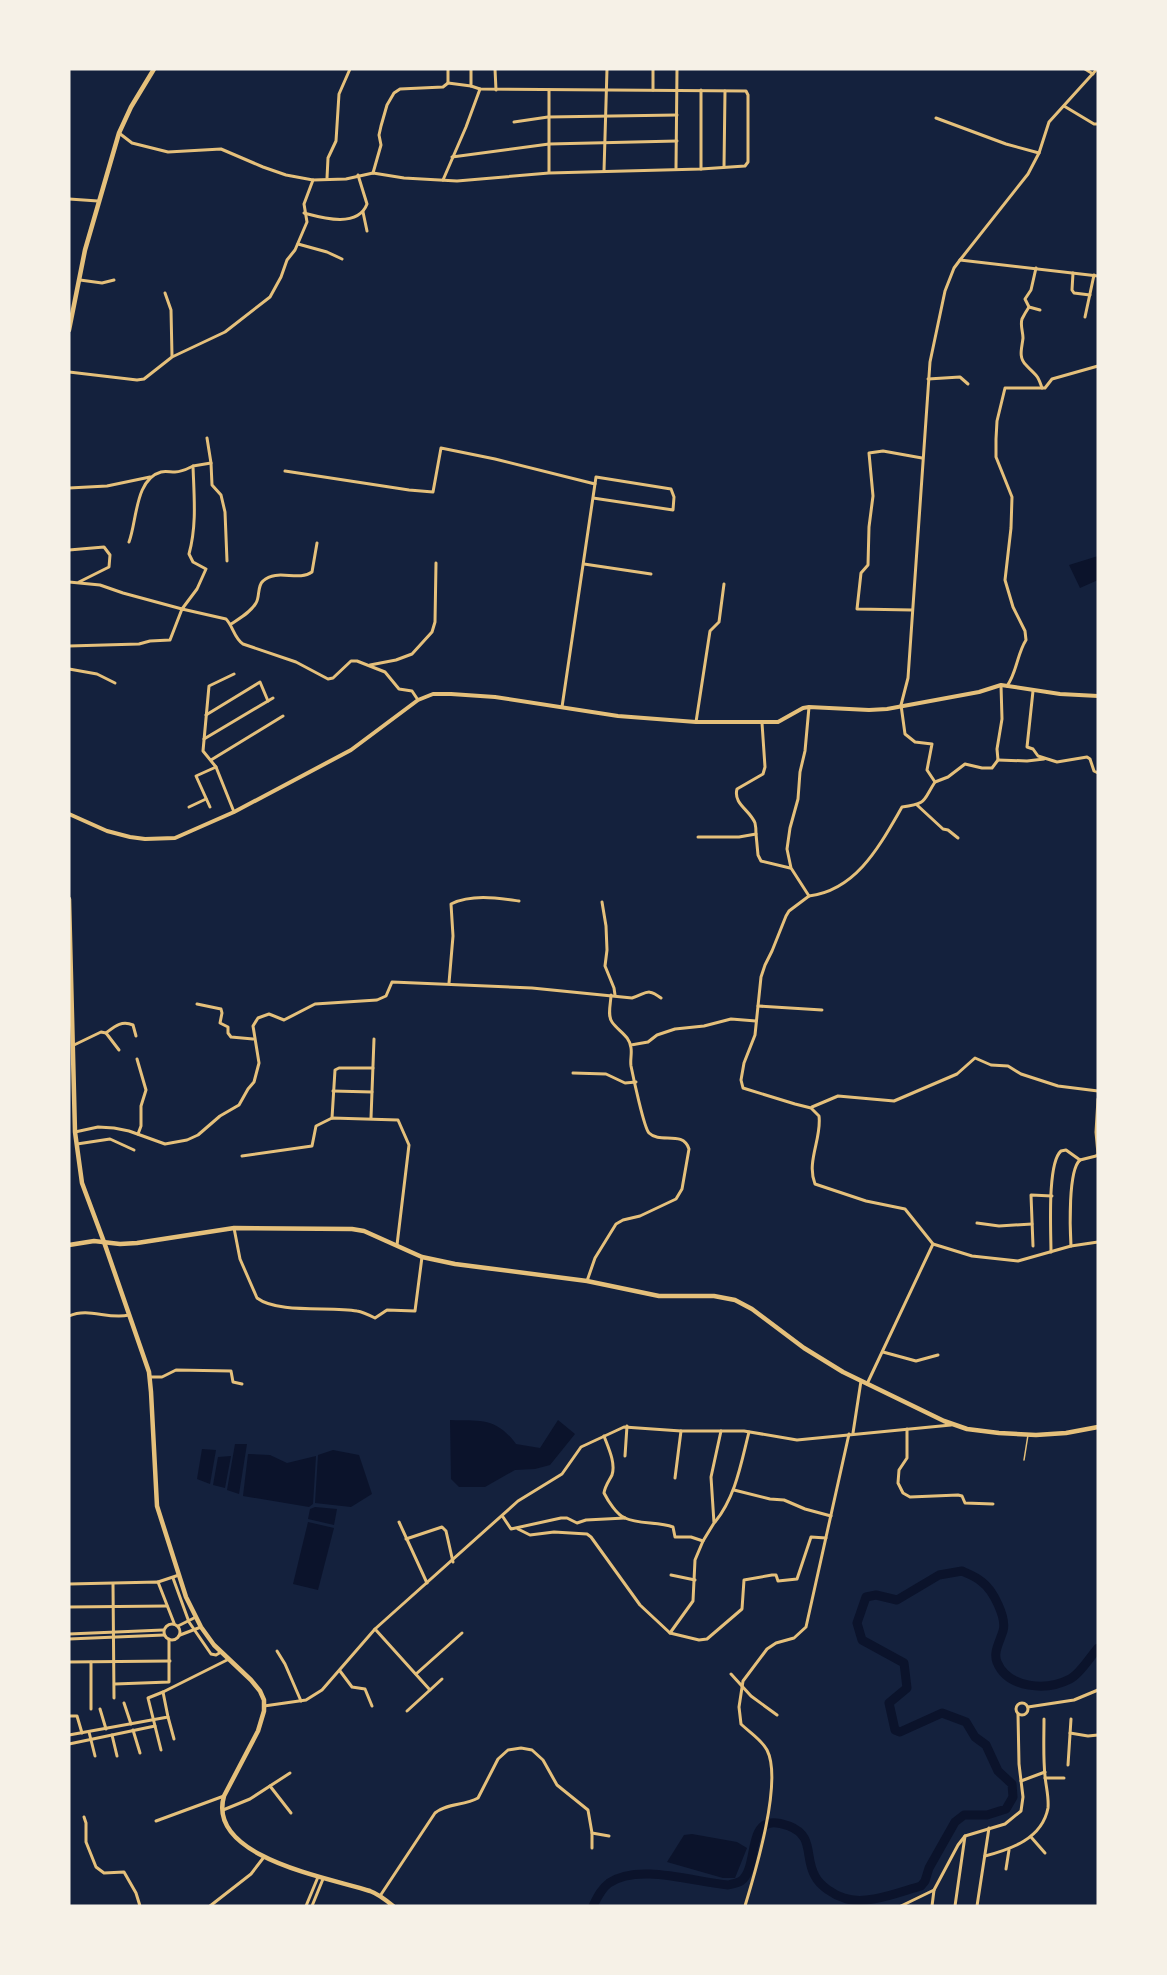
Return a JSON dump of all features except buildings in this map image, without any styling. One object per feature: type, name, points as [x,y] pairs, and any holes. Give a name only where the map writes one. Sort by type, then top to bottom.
[{"type":"main road","points":[[69,330],[85,250],[119,133],[131,107],[154,69]]},
{"type":"main road","points":[[69,899],[74,1045],[71,1081],[82,1183],[150,1377],[157,1506],[179,1575],[201,1627],[221,1652],[255,1684],[262,1695],[264,1706],[258,1731],[224,1796],[222,1811],[224,1820],[237,1838],[264,1857],[320,1878],[371,1892],[393,1906]]},
{"type":"main road","points":[[69,1245],[94,1241],[137,1243],[234,1228],[352,1229],[422,1257],[483,1268],[587,1281],[659,1296],[714,1296],[735,1300],[752,1309],[812,1353],[861,1381],[951,1425],[979,1431],[1028,1434],[1066,1433],[1098,1427]]},
{"type":"street","points":[[327,178],[328,158],[336,141],[339,94],[350,69]]},
{"type":"street","points":[[448,69],[448,83]]},
{"type":"street","points":[[471,69],[471,86]]},
{"type":"street","points":[[495,69],[496,90]]},
{"type":"street","points":[[604,171],[607,69]]},
{"type":"street","points":[[652,69],[653,90]]},
{"type":"street","points":[[676,69],[676,168]]},
{"type":"street","points":[[1085,69],[1093,74]]},
{"type":"street","points":[[935,782],[927,770],[932,744],[915,742],[905,734],[901,705],[908,678],[928,379],[940,308],[950,279],[960,260],[1028,174],[1039,153],[1048,122],[1097,69]]},
{"type":"street","points":[[119,133],[132,143],[168,152],[220,150],[286,175],[313,180],[346,179],[373,172],[404,178],[457,181],[549,173],[701,169],[745,166],[748,162],[748,95],[746,91],[701,90],[496,90],[448,83],[443,87],[400,89],[394,93],[387,105],[379,135],[381,145],[373,172]]},
{"type":"street","points":[[442,180],[480,89]]},
{"type":"street","points":[[549,90],[549,173]]},
{"type":"street","points":[[701,90],[701,169]]},
{"type":"street","points":[[724,167],[725,91]]},
{"type":"street","points":[[1064,106],[1094,124],[1098,124]]},
{"type":"street","points":[[514,122],[548,117],[677,115]]},
{"type":"street","points":[[936,118],[1006,144],[1039,153]]},
{"type":"street","points":[[452,157],[549,144],[677,141]]},
{"type":"street","points":[[304,213],[329,220],[354,217],[363,212],[368,204],[358,175]]},
{"type":"street","points":[[69,372],[137,380],[144,378],[171,357],[225,332],[270,297],[307,222],[304,204],[313,180]]},
{"type":"street","points":[[69,199],[98,201]]},
{"type":"street","points":[[363,212],[367,231]]},
{"type":"street","points":[[298,244],[342,259]]},
{"type":"street","points":[[960,260],[1096,276],[1085,317]]},
{"type":"street","points":[[1036,268],[1031,290],[1025,299],[1029,307],[1040,310]]},
{"type":"street","points":[[1073,273],[1072,290],[1090,295]]},
{"type":"street","points":[[80,280],[102,283],[114,280]]},
{"type":"street","points":[[165,293],[171,310],[171,357]]},
{"type":"street","points":[[1029,307],[1021,321],[1023,339],[1020,348],[1025,365],[1034,370],[1042,388]]},
{"type":"street","points":[[1098,366],[1095,369],[1077,371],[1052,379],[1045,388],[1005,388],[997,421],[996,457],[1012,497],[1005,580],[1013,608],[1025,631],[1026,640],[1019,651],[1013,677],[1004,686],[1002,719],[998,734],[998,760],[993,768],[965,764],[948,777],[935,782],[930,793],[917,805],[903,807],[874,854],[852,877],[838,888],[809,896],[789,911],[763,971],[755,1035],[744,1063],[741,1080],[743,1088],[811,1108],[819,1116],[820,1125],[812,1165],[815,1184],[872,1203],[905,1209],[933,1244],[972,1256],[1011,1261],[1024,1260],[1071,1246],[1098,1242]]},
{"type":"street","points":[[928,379],[960,377],[968,384]]},
{"type":"street","points":[[207,438],[212,485],[221,495],[225,512],[227,561]]},
{"type":"street","points":[[285,471],[433,492],[441,448],[595,484]]},
{"type":"street","points":[[912,610],[857,609],[861,573],[868,565],[873,496],[869,453],[883,451],[922,458]]},
{"type":"street","points":[[69,488],[107,486],[211,463]]},
{"type":"street","points":[[69,645],[128,644],[150,640],[170,640],[182,609],[197,588],[206,569],[193,562],[189,554],[195,522],[193,466]]},
{"type":"street","points":[[129,542],[140,495],[152,476]]},
{"type":"street","points":[[562,707],[596,477],[670,489],[674,497],[673,510],[593,498]]},
{"type":"street","points":[[231,624],[256,604],[260,583],[264,579],[282,574],[303,576],[312,572],[317,543]]},
{"type":"street","points":[[69,550],[104,547],[110,555],[109,567],[79,582]]},
{"type":"street","points":[[368,666],[412,654],[432,632],[435,622],[435,563]]},
{"type":"street","points":[[584,564],[651,574]]},
{"type":"street","points":[[69,582],[100,585],[182,609],[226,619],[231,624],[237,640],[243,644],[296,662],[328,679],[333,678],[351,661],[357,661],[385,672],[397,688],[412,691],[418,700]]},
{"type":"street","points":[[696,722],[710,632],[719,622],[724,584]]},
{"type":"street","points":[[69,669],[97,674],[115,683]]},
{"type":"street","points":[[234,674],[209,686],[203,751],[216,767],[234,812]]},
{"type":"street","points":[[206,715],[260,682],[268,701]]},
{"type":"street","points":[[69,813],[107,831],[146,839],[174,838],[234,812],[351,750],[418,700],[432,694],[495,697],[618,716],[696,722],[762,723],[778,722],[809,707],[887,709],[1004,686],[1033,691],[1098,696]]},
{"type":"street","points":[[1033,691],[1027,747],[1033,749],[1038,756],[1057,762],[1087,757],[1094,771],[1098,773]]},
{"type":"street","points":[[204,740],[273,698]]},
{"type":"street","points":[[809,707],[798,799],[788,839],[788,857],[791,868],[809,896]]},
{"type":"street","points":[[210,760],[284,716]]},
{"type":"street","points":[[762,723],[764,774],[735,791],[737,801],[755,824],[758,855],[761,861],[791,868]]},
{"type":"street","points":[[998,760],[1045,759]]},
{"type":"street","points":[[210,807],[195,776],[216,767]]},
{"type":"street","points":[[189,807],[206,799]]},
{"type":"street","points":[[917,805],[943,829],[958,838]]},
{"type":"street","points":[[698,837],[739,837],[756,834]]},
{"type":"street","points":[[449,984],[453,945],[451,904],[486,898],[519,901]]},
{"type":"street","points":[[587,1281],[595,1258],[616,1224],[672,1203],[680,1194],[688,1146],[679,1139],[655,1136],[648,1132],[631,1067],[631,1045],[610,1017],[614,988],[605,966],[606,927],[602,902]]},
{"type":"street","points":[[75,1132],[98,1127],[122,1129],[165,1144],[187,1140],[198,1135],[220,1116],[239,1105],[254,1082],[258,1070],[253,1026],[258,1018],[273,1015],[284,1020],[292,1018],[315,1004],[377,1000],[386,996],[392,982],[632,998],[648,992],[661,998]]},
{"type":"street","points":[[197,1004],[221,1009],[220,1023],[228,1027],[231,1037],[253,1039]]},
{"type":"street","points":[[758,1006],[822,1010]]},
{"type":"street","points":[[631,1045],[648,1042],[657,1035],[675,1029],[704,1026],[731,1019],[756,1021]]},
{"type":"street","points":[[106,1034],[115,1026],[127,1023],[133,1025],[136,1036]]},
{"type":"street","points":[[74,1045],[101,1032],[106,1034],[119,1050]]},
{"type":"street","points":[[371,1118],[374,1039]]},
{"type":"street","points":[[811,1108],[838,1096],[894,1101],[951,1077],[975,1058],[991,1065],[1008,1066],[1021,1074],[1058,1086],[1098,1091]]},
{"type":"street","points":[[137,1059],[146,1090],[141,1106],[141,1126],[138,1134]]},
{"type":"street","points":[[332,1118],[336,1068],[373,1068]]},
{"type":"street","points":[[573,1073],[606,1074],[625,1083],[636,1082]]},
{"type":"street","points":[[333,1091],[372,1092]]},
{"type":"street","points":[[1071,1246],[1072,1175],[1080,1160],[1098,1154],[1096,1132],[1098,1099]]},
{"type":"street","points":[[69,1117],[75,1115]]},
{"type":"street","points":[[242,1156],[312,1146],[316,1126],[332,1118],[399,1120],[409,1144],[397,1247]]},
{"type":"street","points":[[77,1144],[110,1139],[134,1150]]},
{"type":"street","points":[[1051,1252],[1052,1172],[1057,1155],[1066,1150],[1080,1160]]},
{"type":"street","points":[[1033,1246],[1031,1195],[1052,1196]]},
{"type":"street","points":[[977,1223],[999,1226],[1032,1224]]},
{"type":"street","points":[[234,1228],[240,1259],[257,1299],[280,1306],[358,1311],[375,1318],[387,1310],[415,1311],[422,1257]]},
{"type":"street","points":[[867,1384],[933,1244]]},
{"type":"street","points":[[69,1316],[86,1312],[110,1317],[129,1315]]},
{"type":"street","points":[[883,1352],[916,1361],[938,1355]]},
{"type":"street","points":[[150,1377],[162,1377],[176,1370],[231,1371],[233,1382],[242,1384]]},
{"type":"street","points":[[745,1906],[769,1817],[770,1759],[764,1745],[741,1724],[739,1707],[741,1686],[766,1649],[794,1638],[806,1627],[851,1434],[861,1381]]},
{"type":"street","points":[[264,1706],[301,1701],[322,1690],[375,1629],[453,1562],[518,1501],[562,1474],[581,1447],[627,1426],[681,1431],[749,1432],[797,1440],[951,1425]]},
{"type":"street","points":[[625,1456],[627,1426]]},
{"type":"street","points":[[907,1428],[907,1458],[898,1470],[898,1483],[903,1492],[910,1497],[958,1495],[962,1496],[965,1503],[993,1504]]},
{"type":"street","points":[[675,1478],[681,1431]]},
{"type":"street","points":[[714,1523],[711,1477],[721,1431]]},
{"type":"street","points":[[670,1633],[693,1601],[695,1560],[703,1541],[728,1505],[749,1432]]},
{"type":"street","points":[[604,1436],[613,1468],[604,1493],[607,1500],[625,1518]]},
{"type":"street","points":[[734,1490],[784,1500],[831,1516]]},
{"type":"street","points":[[503,1517],[511,1529],[561,1518],[577,1523],[625,1518],[662,1523],[673,1527],[675,1537],[691,1537],[703,1541]]},
{"type":"street","points":[[399,1522],[427,1583]]},
{"type":"street","points":[[406,1539],[442,1527],[446,1531],[453,1562]]},
{"type":"street","points":[[519,1528],[530,1535],[554,1532],[591,1537],[640,1605],[670,1633],[699,1640],[710,1638],[742,1609],[744,1580],[772,1575],[776,1575],[778,1581],[797,1579],[810,1538],[826,1538]]},
{"type":"street","points":[[69,1584],[159,1582],[179,1575]]},
{"type":"street","points":[[670,1575],[695,1580]]},
{"type":"street","points":[[173,1578],[194,1630],[211,1654],[216,1655],[221,1652]]},
{"type":"street","points":[[159,1582],[179,1635]]},
{"type":"street","points":[[113,1584],[114,1698]]},
{"type":"street","points":[[69,1607],[167,1605]]},
{"type":"street","points":[[164,1635],[167,1624],[189,1622],[196,1617]]},
{"type":"street","points":[[69,1639],[164,1635],[175,1640],[179,1635],[201,1627]]},
{"type":"street","points":[[375,1629],[430,1690]]},
{"type":"street","points":[[69,1634],[164,1630]]},
{"type":"street","points":[[416,1674],[462,1633]]},
{"type":"street","points":[[114,1684],[169,1682],[169,1639]]},
{"type":"street","points":[[277,1651],[301,1701]]},
{"type":"street","points":[[161,1750],[148,1698],[229,1659]]},
{"type":"street","points":[[69,1662],[170,1661]]},
{"type":"street","points":[[91,1662],[91,1709]]},
{"type":"street","points":[[339,1671],[352,1687],[365,1689],[372,1706]]},
{"type":"street","points":[[731,1674],[764,1707],[777,1715]]},
{"type":"street","points":[[407,1711],[442,1679]]},
{"type":"street","points":[[1028,1707],[1074,1700],[1098,1690]]},
{"type":"street","points":[[163,1692],[174,1739]]},
{"type":"street","points":[[124,1703],[131,1725]]},
{"type":"street","points":[[932,1906],[934,1890],[965,1836],[1005,1824],[1021,1810],[1023,1797],[1018,1714],[1015,1709],[1019,1703],[1025,1703],[1028,1707]]},
{"type":"street","points":[[1018,1714],[1025,1714],[1028,1707]]},
{"type":"street","points":[[100,1709],[106,1729]]},
{"type":"street","points":[[69,1716],[77,1716],[82,1733]]},
{"type":"street","points":[[69,1735],[168,1717]]},
{"type":"street","points":[[985,1856],[1009,1850],[1031,1837],[1042,1823],[1047,1809],[1048,1790],[1045,1778],[1044,1719]]},
{"type":"street","points":[[1068,1765],[1071,1719]]},
{"type":"street","points":[[69,1744],[155,1726]]},
{"type":"street","points":[[133,1730],[140,1753]]},
{"type":"street","points":[[89,1732],[95,1756]]},
{"type":"street","points":[[1070,1733],[1098,1735]]},
{"type":"street","points":[[112,1735],[117,1756]]},
{"type":"street","points":[[380,1896],[435,1813],[441,1808],[460,1805],[477,1798],[494,1764],[508,1750],[527,1748],[543,1760],[557,1785],[588,1810],[592,1848]]},
{"type":"street","points":[[222,1811],[250,1799],[290,1773]]},
{"type":"street","points":[[1021,1781],[1045,1773]]},
{"type":"street","points":[[1045,1778],[1064,1778]]},
{"type":"street","points":[[270,1786],[291,1813]]},
{"type":"street","points":[[156,1821],[224,1796]]},
{"type":"street","points":[[84,1817],[86,1842],[96,1867],[104,1873],[124,1872],[136,1893],[140,1906]]},
{"type":"street","points":[[977,1906],[989,1828]]},
{"type":"street","points":[[592,1833],[609,1836]]},
{"type":"street","points":[[956,1906],[965,1836]]},
{"type":"street","points":[[1031,1837],[1045,1853]]},
{"type":"street","points":[[1006,1869],[1009,1850]]},
{"type":"street","points":[[210,1906],[251,1874],[264,1857]]},
{"type":"street","points":[[306,1906],[320,1878]]},
{"type":"street","points":[[312,1906],[320,1878]]},
{"type":"street","points":[[901,1906],[909,1905],[934,1890]]},
{"type":"lane","points":[[1024,1460],[1028,1434]]},
{"type":"water","points":[[1098,556],[1098,580],[1080,588],[1069,565]]},
{"type":"water","points":[[450,1420],[487,1422],[509,1435],[516,1444],[540,1448],[558,1420],[575,1434],[550,1465],[535,1469],[515,1470],[485,1487],[459,1487],[451,1479]]},
{"type":"water","points":[[235,1444],[247,1444],[239,1494],[227,1490]]},
{"type":"water","points":[[202,1449],[216,1450],[210,1484],[197,1479]]},
{"type":"water","points":[[333,1450],[359,1455],[372,1494],[351,1507],[315,1503],[318,1455]]},
{"type":"water","points":[[248,1454],[270,1455],[287,1463],[316,1456],[313,1504],[309,1507],[243,1496]]},
{"type":"water","points":[[231,1456],[225,1488],[213,1485],[218,1457]]},
{"type":"water","points":[[315,1507],[337,1509],[334,1525],[308,1519],[310,1509]]},
{"type":"water","points":[[308,1522],[334,1528],[318,1590],[293,1584]]},
{"type":"water","points":[[692,1834],[737,1842],[747,1848],[735,1878],[723,1878],[667,1862],[684,1835]]},
{"type":"waterway","points":[[593,1906],[601,1891],[609,1883],[635,1874],[667,1875],[728,1885],[740,1882],[750,1867],[759,1831],[764,1826],[773,1823],[789,1826],[802,1835],[806,1841],[815,1876],[828,1890],[840,1897],[853,1900],[882,1897],[921,1886],[955,1822],[964,1815],[987,1815],[1006,1809],[1013,1797],[1012,1784],[998,1771],[986,1745],[975,1737],[966,1722],[942,1713],[900,1732],[895,1730],[889,1703],[907,1688],[904,1663],[862,1640],[857,1623],[866,1597],[876,1595],[897,1600],[939,1575],[962,1571],[975,1577],[990,1591],[1003,1619],[1003,1631],[996,1650],[997,1662],[1010,1678],[1029,1685],[1050,1685],[1074,1677],[1098,1648]]}]
